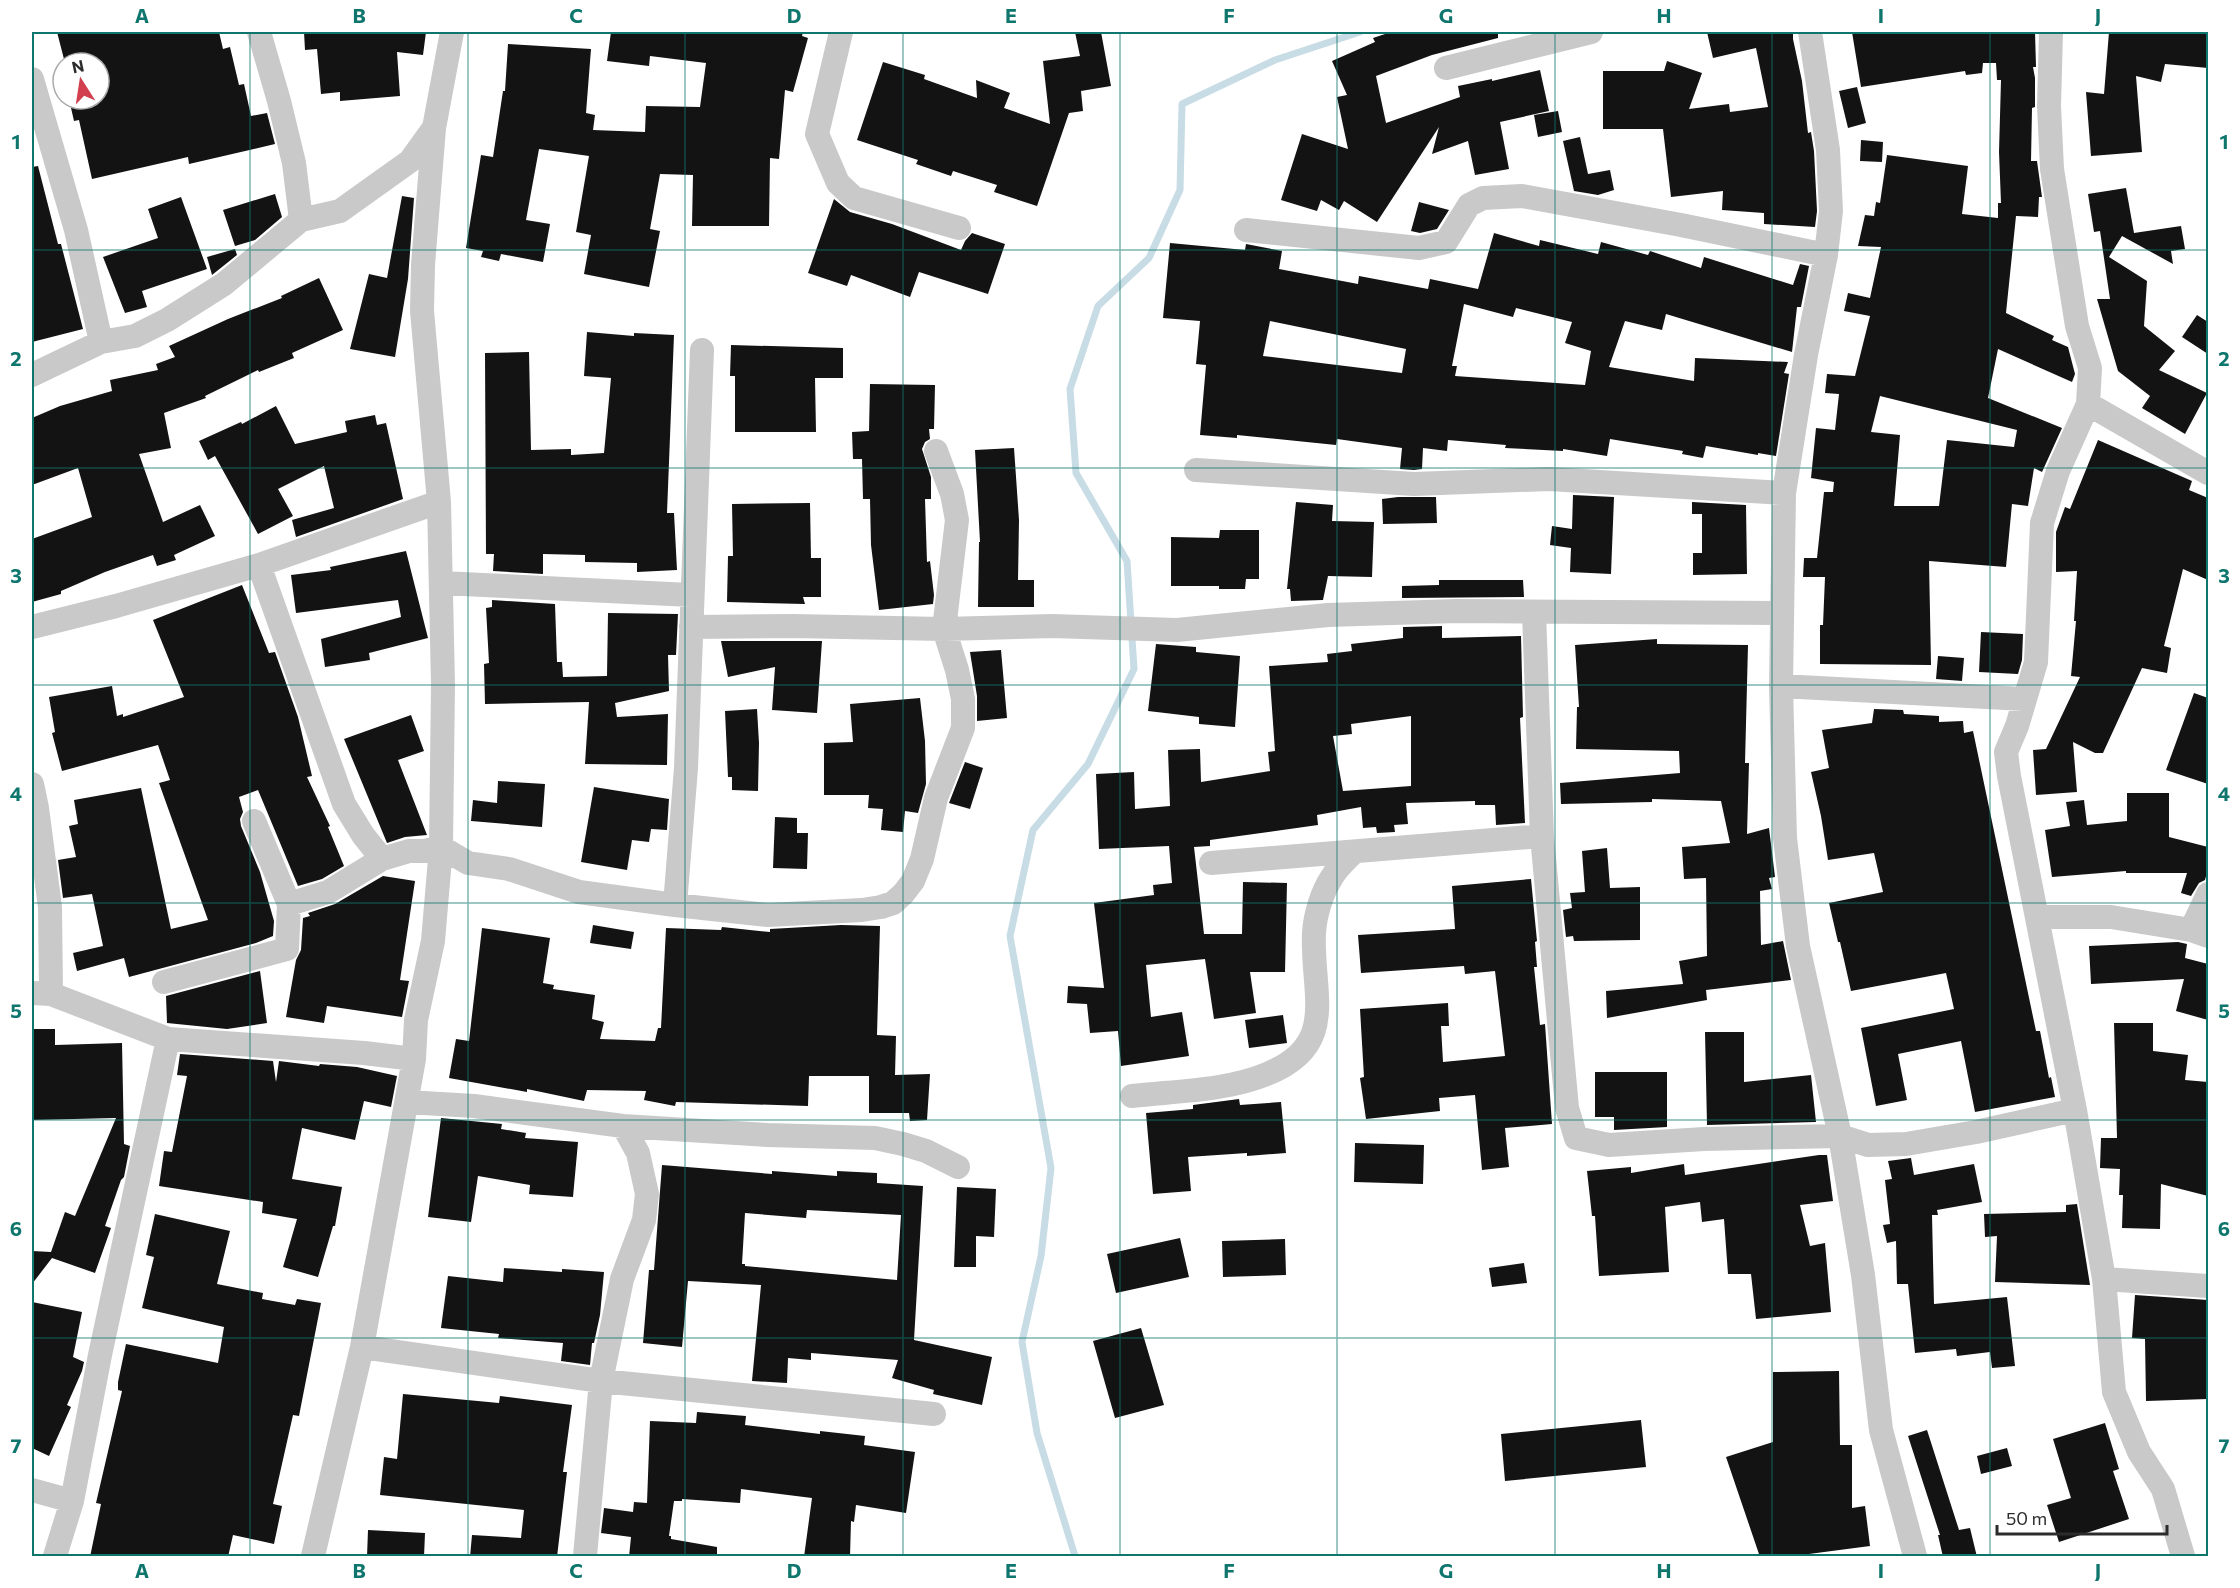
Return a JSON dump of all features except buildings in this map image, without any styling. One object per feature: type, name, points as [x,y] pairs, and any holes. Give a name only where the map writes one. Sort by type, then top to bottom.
[{"type":"street","points":[[259,32],[294,163],[301,220]]},
{"type":"street","points":[[313,1557],[362,1347],[384,1215],[408,1102],[416,1020],[433,941],[441,847],[441,583],[439,502],[422,311],[423,265],[434,128],[452,32]]},
{"type":"street","points":[[842,32],[817,134],[835,178],[854,198],[959,228]]},
{"type":"street","points":[[1446,68],[1591,32]]},
{"type":"street","points":[[1810,32],[1828,150],[1831,211],[1826,255],[1806,355],[1784,493],[1781,686],[1785,838],[1798,946],[1840,1136],[1863,1275],[1881,1430],[1915,1557]]},
{"type":"street","points":[[2051,32],[2049,106],[2052,169],[2078,326],[2090,368],[2088,404],[2058,471],[2042,524],[2036,662],[2017,726],[2006,752],[2075,1110],[2103,1279],[2114,1392],[2139,1452],[2163,1489],[2184,1557]]},
{"type":"street","points":[[32,79],[76,230],[101,342]]},
{"type":"street","points":[[32,375],[101,342],[135,336],[225,284],[301,220],[340,211],[410,160],[434,128]]},
{"type":"street","points":[[1246,230],[1419,248],[1446,242],[1469,205],[1476,201],[1483,198],[1522,196],[1681,225],[1826,255]]},
{"type":"street","points":[[675,905],[686,768],[702,350]]},
{"type":"street","points":[[2088,404],[2208,473]]},
{"type":"street","points":[[289,904],[328,892],[382,859],[409,851],[425,851],[441,847],[468,863],[509,869],[579,892],[675,905],[768,915],[881,907],[893,903],[913,881],[922,859],[936,798],[963,728],[963,699],[957,670],[944,630],[957,520],[952,494],[936,451]]},
{"type":"street","points":[[1196,470],[1414,484],[1549,479],[1784,493]]},
{"type":"street","points":[[32,627],[116,606],[259,565],[439,502]]},
{"type":"street","points":[[259,565],[344,804],[363,835],[382,859]]},
{"type":"street","points":[[441,583],[691,595]]},
{"type":"street","points":[[691,627],[793,626],[944,630],[1052,626],[1176,630],[1328,615],[1534,612],[1782,614]]},
{"type":"street","points":[[1534,612],[1542,836],[1567,1108],[1576,1138],[1610,1145],[1704,1139],[1840,1136],[1868,1145],[1906,1144],[1976,1132],[2075,1110]]},
{"type":"street","points":[[1781,686],[2024,699]]},
{"type":"street","points":[[32,784],[50,907],[41,993],[168,1039],[364,1053],[414,1059]]},
{"type":"street","points":[[164,982],[287,949],[289,904],[254,821]]},
{"type":"street","points":[[1211,863],[1542,836]]},
{"type":"street","points":[[1132,1096],[1234,1084],[1268,1074],[1301,1055],[1316,1030],[1314,932],[1320,903],[1332,876],[1353,853]]},
{"type":"street","points":[[2037,917],[2111,917],[2200,933],[2208,894]]},
{"type":"street","points":[[55,1557],[72,1501],[100,1355],[168,1039]]},
{"type":"street","points":[[408,1102],[474,1106],[623,1126],[767,1135],[875,1138],[926,1151],[958,1167]]},
{"type":"street","points":[[585,1557],[601,1381],[622,1279],[644,1220],[647,1194],[638,1153],[623,1126]]},
{"type":"street","points":[[2103,1279],[2208,1286]]},
{"type":"street","points":[[362,1347],[601,1381],[934,1414]]},
{"type":"street","points":[[32,1490],[72,1501]]},
{"type":"waterway","points":[[1075,1556],[1037,1433],[1022,1342],[1041,1256],[1051,1168],[1010,936],[1033,830],[1088,764],[1134,669],[1127,561],[1076,473],[1070,389],[1098,306],[1149,258],[1180,190],[1182,104],[1275,60],[1360,32]]}]
